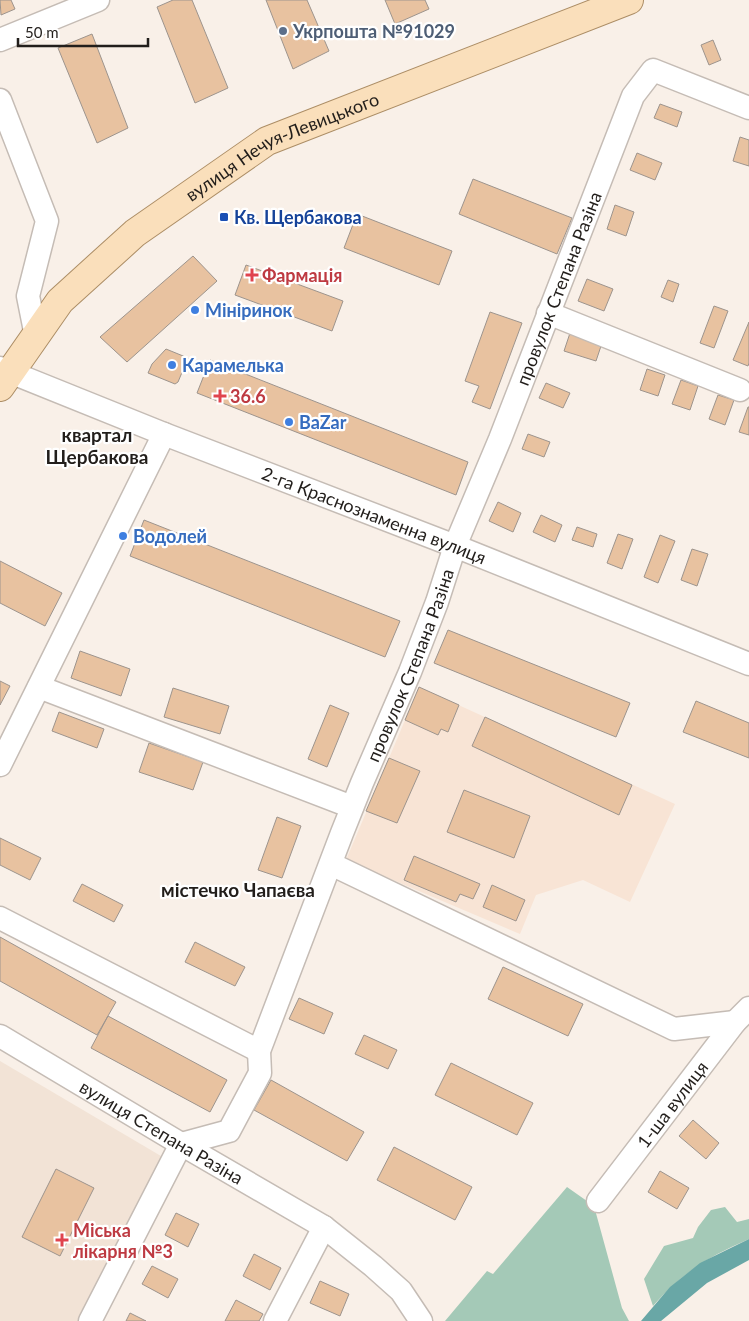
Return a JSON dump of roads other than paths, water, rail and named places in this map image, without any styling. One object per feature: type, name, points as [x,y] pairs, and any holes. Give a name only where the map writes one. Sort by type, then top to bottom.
[{"type":"main road","name":"вулиця Нечуя-Левицького","points":[[3,376],[36,336],[60,301],[135,233],[267,141],[629,0]]},
{"type":"street","points":[[0,40],[98,0]]},
{"type":"street","name":"провулок Степана Разіна","points":[[181,1144],[229,1130],[260,1073],[260,1051],[352,807],[418,654],[455,546],[500,439],[633,96],[654,70],[749,108]]},
{"type":"street","points":[[0,100],[47,221],[28,296],[36,336]]},
{"type":"street","points":[[548,313],[740,390]]},
{"type":"street","name":"2-га Краснознаменна вулиця","points":[[3,376],[164,434],[455,546],[749,664]]},
{"type":"street","points":[[0,765],[164,434]]},
{"type":"street","points":[[39,687],[352,807]]},
{"type":"street","points":[[331,864],[674,1029],[742,1015]]},
{"type":"street","points":[[0,918],[260,1051]]},
{"type":"street","name":"1-ша вулиця","points":[[598,1201],[742,1015]]},
{"type":"street","name":"вулиця Степана Разіна","points":[[0,1036],[324,1227]]},
{"type":"street","points":[[90,1321],[181,1144]]},
{"type":"street","points":[[275,1321],[324,1227],[401,1291],[421,1321]]},
{"type":"water","points":[[749,1239],[749,1260],[707,1283],[661,1321],[641,1321],[670,1287],[700,1263]]},
{"type":"place","name":"Укрпошта №91029","points":[[283,31]]},
{"type":"place","name":"Кв. Щербакова","points":[[224,217]]},
{"type":"place","name":"Фармація","points":[[252,275]]},
{"type":"place","name":"Мініринок","points":[[195,310]]},
{"type":"place","name":"Карамелька","points":[[172,365]]},
{"type":"place","name":"36.6","points":[[220,396]]},
{"type":"place","name":"BaZar","points":[[289,422]]},
{"type":"place","name":"Водолей","points":[[123,536]]},
{"type":"place","name":"Міська лікарня №3","points":[[62,1240]]},
{"type":"district","name":"квартал Щербакова","points":[[97,445]]},
{"type":"district","name":"містечко Чапаєва","points":[[238,889]]}]
